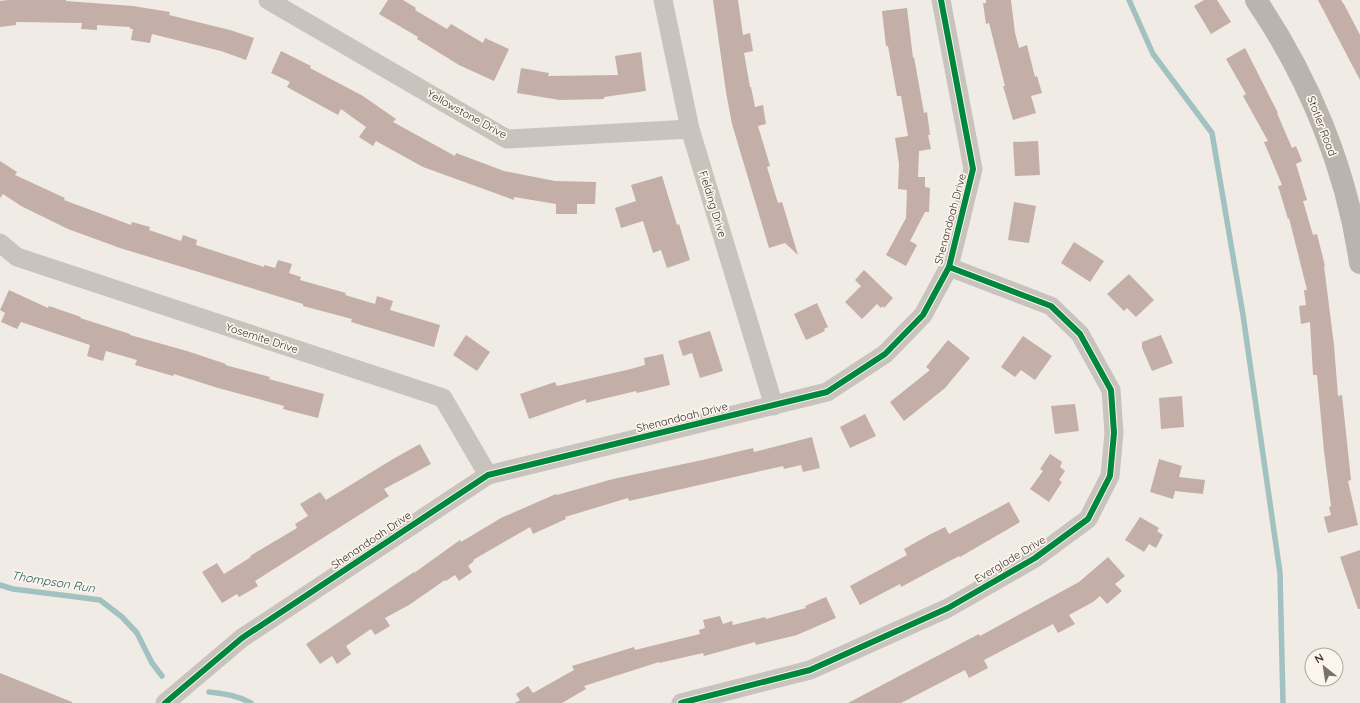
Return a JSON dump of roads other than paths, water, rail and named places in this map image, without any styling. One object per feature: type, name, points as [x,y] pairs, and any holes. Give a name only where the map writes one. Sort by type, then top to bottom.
[{"type":"street","name":"Yellowstone Drive","points":[[268,0],[507,139],[690,129]]},
{"type":"street","name":"Fielding Drive","points":[[663,0],[690,129],[774,406]]},
{"type":"street","name":"Shenandoah Drive","points":[[165,703],[242,638],[488,475],[827,392],[885,354],[923,315],[948,267],[973,170],[941,0]]},
{"type":"street","name":"Stotler Road","points":[[1256,0],[1284,45],[1305,85],[1325,129],[1357,238],[1360,263]]},
{"type":"street","name":"Yosemite Drive","points":[[0,243],[17,257],[443,398],[488,475]]},
{"type":"street","name":"Everglade Drive","points":[[681,703],[810,670],[832,661],[948,608],[1035,558],[1088,518],[1110,476],[1114,433],[1111,390],[1080,334],[1051,306],[948,267]]},
{"type":"waterway","points":[[1129,0],[1153,54],[1212,133],[1243,315],[1280,573],[1283,703]]},
{"type":"waterway","name":"Thompson Run","points":[[0,585],[13,589],[100,600],[122,617],[137,633],[152,663],[162,676]]},
{"type":"waterway","name":"Thompson Run","points":[[209,692],[225,694],[251,703]]}]
